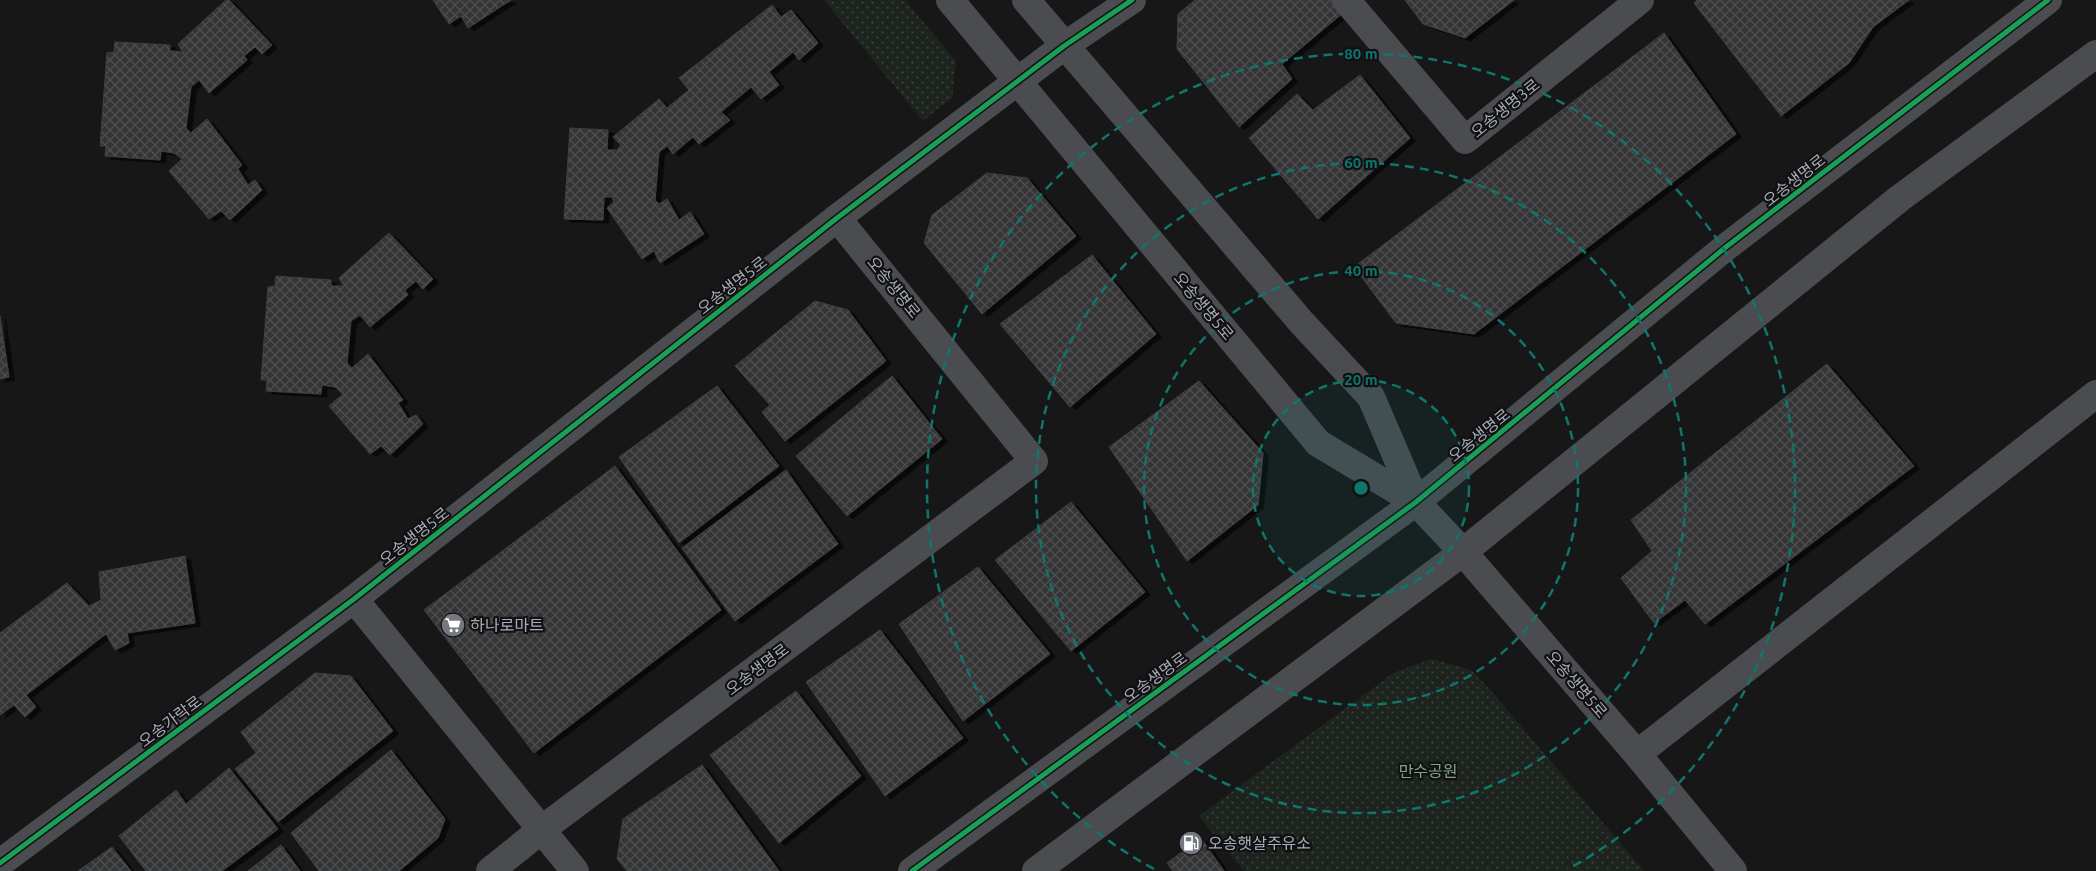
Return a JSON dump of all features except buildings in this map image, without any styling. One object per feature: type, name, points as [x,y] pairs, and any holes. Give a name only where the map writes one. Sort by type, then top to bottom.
[{"type":"street","name":"오송생명5로","points":[[950,0],[1318,443],[1416,502],[1462,552],[1637,754],[1733,871]]},
{"type":"street","name":"오송생명5로","points":[[1026,0],[1302,323],[1371,397],[1416,502]]},
{"type":"street","name":"오송생명5로","points":[[354,599],[837,218],[1064,46],[1132,0]]},
{"type":"street","name":"오송생명3로","points":[[1346,0],[1465,140],[1640,0]]},
{"type":"street","name":"오송생명로","points":[[912,871],[1416,502],[1726,247],[2048,0]]},
{"type":"street","points":[[1036,871],[1462,552],[1900,198],[2096,54]]},
{"type":"street","name":"오송생명로","points":[[490,871],[541,830],[1034,461],[837,218]]},
{"type":"street","points":[[1637,754],[2096,394]]},
{"type":"street","points":[[354,599],[575,871]]},
{"type":"street","name":"오송가락로","points":[[0,863],[354,599]]},
{"type":"green space","points":[[824,0],[905,0],[956,61],[952,98],[923,121]]},
{"type":"green space","name":"만수공원","points":[[1432,659],[1471,670],[1492,692],[1644,871],[1244,871],[1199,816],[1395,672]]},
{"type":"cycle path","points":[[0,863],[354,599],[837,218],[1064,46],[1132,0]]},
{"type":"cycle path","points":[[912,871],[1416,502],[1726,247],[2048,0]]},
{"type":"place","name":"하나로마트","points":[[453,625]]},
{"type":"place","name":"오송햇살주유소","points":[[1191,843]]}]
